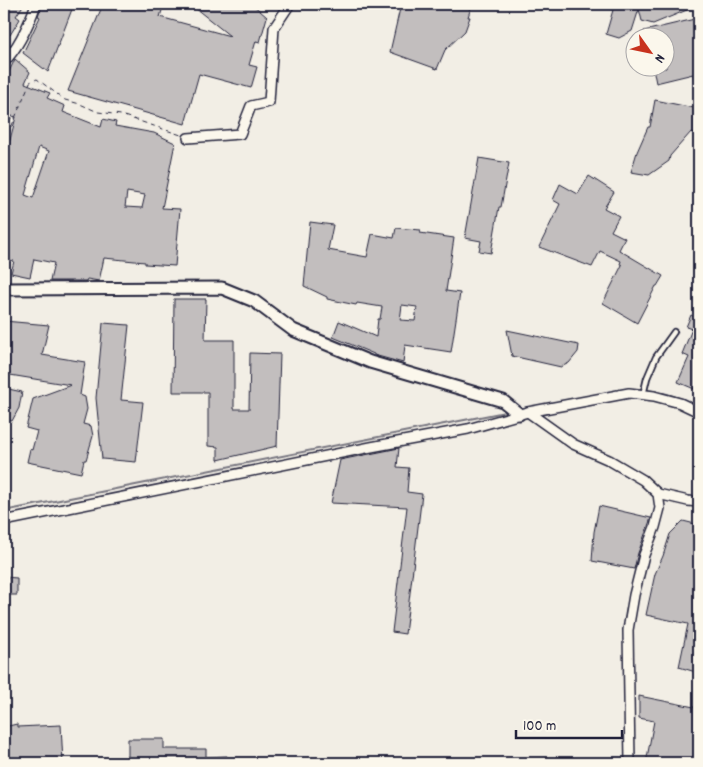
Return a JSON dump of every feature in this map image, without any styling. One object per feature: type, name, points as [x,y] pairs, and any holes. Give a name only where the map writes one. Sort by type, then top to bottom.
[{"type":"street","points":[[4,62],[21,39],[36,4]]},
{"type":"street","points":[[188,138],[240,134],[251,106],[269,102],[274,28],[290,4]]},
{"type":"street","points":[[4,289],[222,288],[254,301],[293,330],[370,362],[503,401],[573,444],[609,460],[643,480],[658,494],[699,502]]},
{"type":"street","points":[[4,521],[468,428],[524,413],[629,393],[644,391],[654,396],[680,403],[699,412]]},
{"type":"street","points":[[630,763],[628,630],[642,563],[660,508],[658,494]]},
{"type":"lane","points":[[644,391],[656,357],[674,332]]},
{"type":"path","points":[[5,141],[30,82],[37,80],[65,100],[98,112],[121,114],[188,138]]},
{"type":"building","points":[[4,4],[24,4],[16,16],[20,19],[10,35],[4,30]]},
{"type":"building","points":[[42,4],[74,4],[48,72],[23,53],[40,17],[38,16]]},
{"type":"building","points":[[103,4],[152,4],[163,7],[160,17],[230,36],[190,4],[252,4],[267,17],[260,42],[256,41],[249,65],[257,67],[251,88],[199,74],[185,124],[68,91]]},
{"type":"building","points":[[401,4],[472,4],[465,31],[445,50],[437,69],[390,52]]},
{"type":"building","points":[[599,4],[699,4],[653,24],[642,21],[639,9],[633,28],[626,28],[626,34],[619,38],[606,34],[613,10]]},
{"type":"building","points":[[699,18],[699,90],[697,90],[693,74],[656,83],[655,78],[676,78],[676,28],[657,28]]},
{"type":"building","points":[[15,59],[30,72],[25,83],[50,93],[47,98],[65,106],[63,112],[101,127],[103,119],[116,122],[115,126],[154,133],[175,143],[162,208],[180,209],[175,266],[104,258],[99,281],[87,279],[86,281],[50,281],[54,263],[34,259],[30,277],[11,273],[14,261],[4,259],[4,162],[16,117],[12,116],[4,133],[4,82]],"holes":[[[39,147],[49,151],[33,198],[25,195]],[[127,192],[145,195],[142,208],[125,207]]]},
{"type":"building","points":[[655,100],[699,109],[696,133],[691,132],[670,156],[669,161],[649,175],[631,172],[637,152],[648,127],[650,127]]},
{"type":"building","points":[[479,158],[509,163],[491,253],[479,251],[481,241],[465,238]]},
{"type":"building","points":[[589,176],[614,192],[604,208],[619,216],[611,231],[625,238],[619,250],[663,276],[637,323],[603,303],[622,265],[620,264],[621,261],[600,251],[592,267],[539,247],[560,204],[553,200],[560,184],[578,194]]},
{"type":"building","points":[[310,222],[333,225],[328,250],[367,257],[372,234],[394,238],[396,228],[421,230],[420,233],[454,238],[446,291],[460,293],[451,352],[405,345],[403,363],[374,355],[333,337],[339,321],[376,337],[378,319],[380,319],[382,307],[357,303],[356,305],[327,299],[327,297],[304,286]],"holes":[[[402,305],[417,307],[415,321],[400,320]]]},
{"type":"building","points":[[174,299],[206,299],[205,340],[234,340],[234,409],[249,409],[250,353],[280,354],[277,446],[218,460],[218,447],[208,446],[208,392],[173,392]]},
{"type":"building","points":[[691,315],[699,319],[699,391],[678,382],[689,357],[682,354],[692,329],[686,327]]},
{"type":"building","points":[[4,321],[49,325],[42,355],[85,362],[80,395],[85,397],[87,409],[83,424],[91,426],[93,436],[81,473],[27,462],[37,431],[26,428],[33,399],[71,385],[4,374]]},
{"type":"building","points":[[103,323],[129,325],[121,400],[143,402],[136,462],[102,459],[96,398]]},
{"type":"building","points":[[507,330],[579,345],[578,352],[569,363],[561,367],[512,356]]},
{"type":"building","points":[[4,388],[22,392],[19,408],[12,421],[4,418]]},
{"type":"building","points":[[399,448],[397,467],[409,468],[407,492],[422,494],[405,634],[392,632],[407,507],[331,503],[340,460]]},
{"type":"building","points":[[599,506],[651,518],[634,569],[592,561],[594,532]]},
{"type":"building","points":[[683,521],[699,525],[699,673],[679,667],[688,624],[646,615],[655,574],[670,534]]},
{"type":"building","points":[[4,577],[17,578],[17,595],[4,595]]},
{"type":"building","points":[[639,696],[699,708],[699,763],[646,763],[654,721],[639,718]]},
{"type":"building","points":[[17,724],[17,727],[61,725],[63,763],[4,763],[4,727]]},
{"type":"building","points":[[128,739],[164,739],[164,749],[206,749],[206,757],[227,756],[227,763],[128,763]]},
{"type":"waterway","points":[[632,389],[667,394],[699,407]]},
{"type":"waterway","points":[[544,405],[608,393]]},
{"type":"waterway","points":[[4,511],[510,411]]}]
